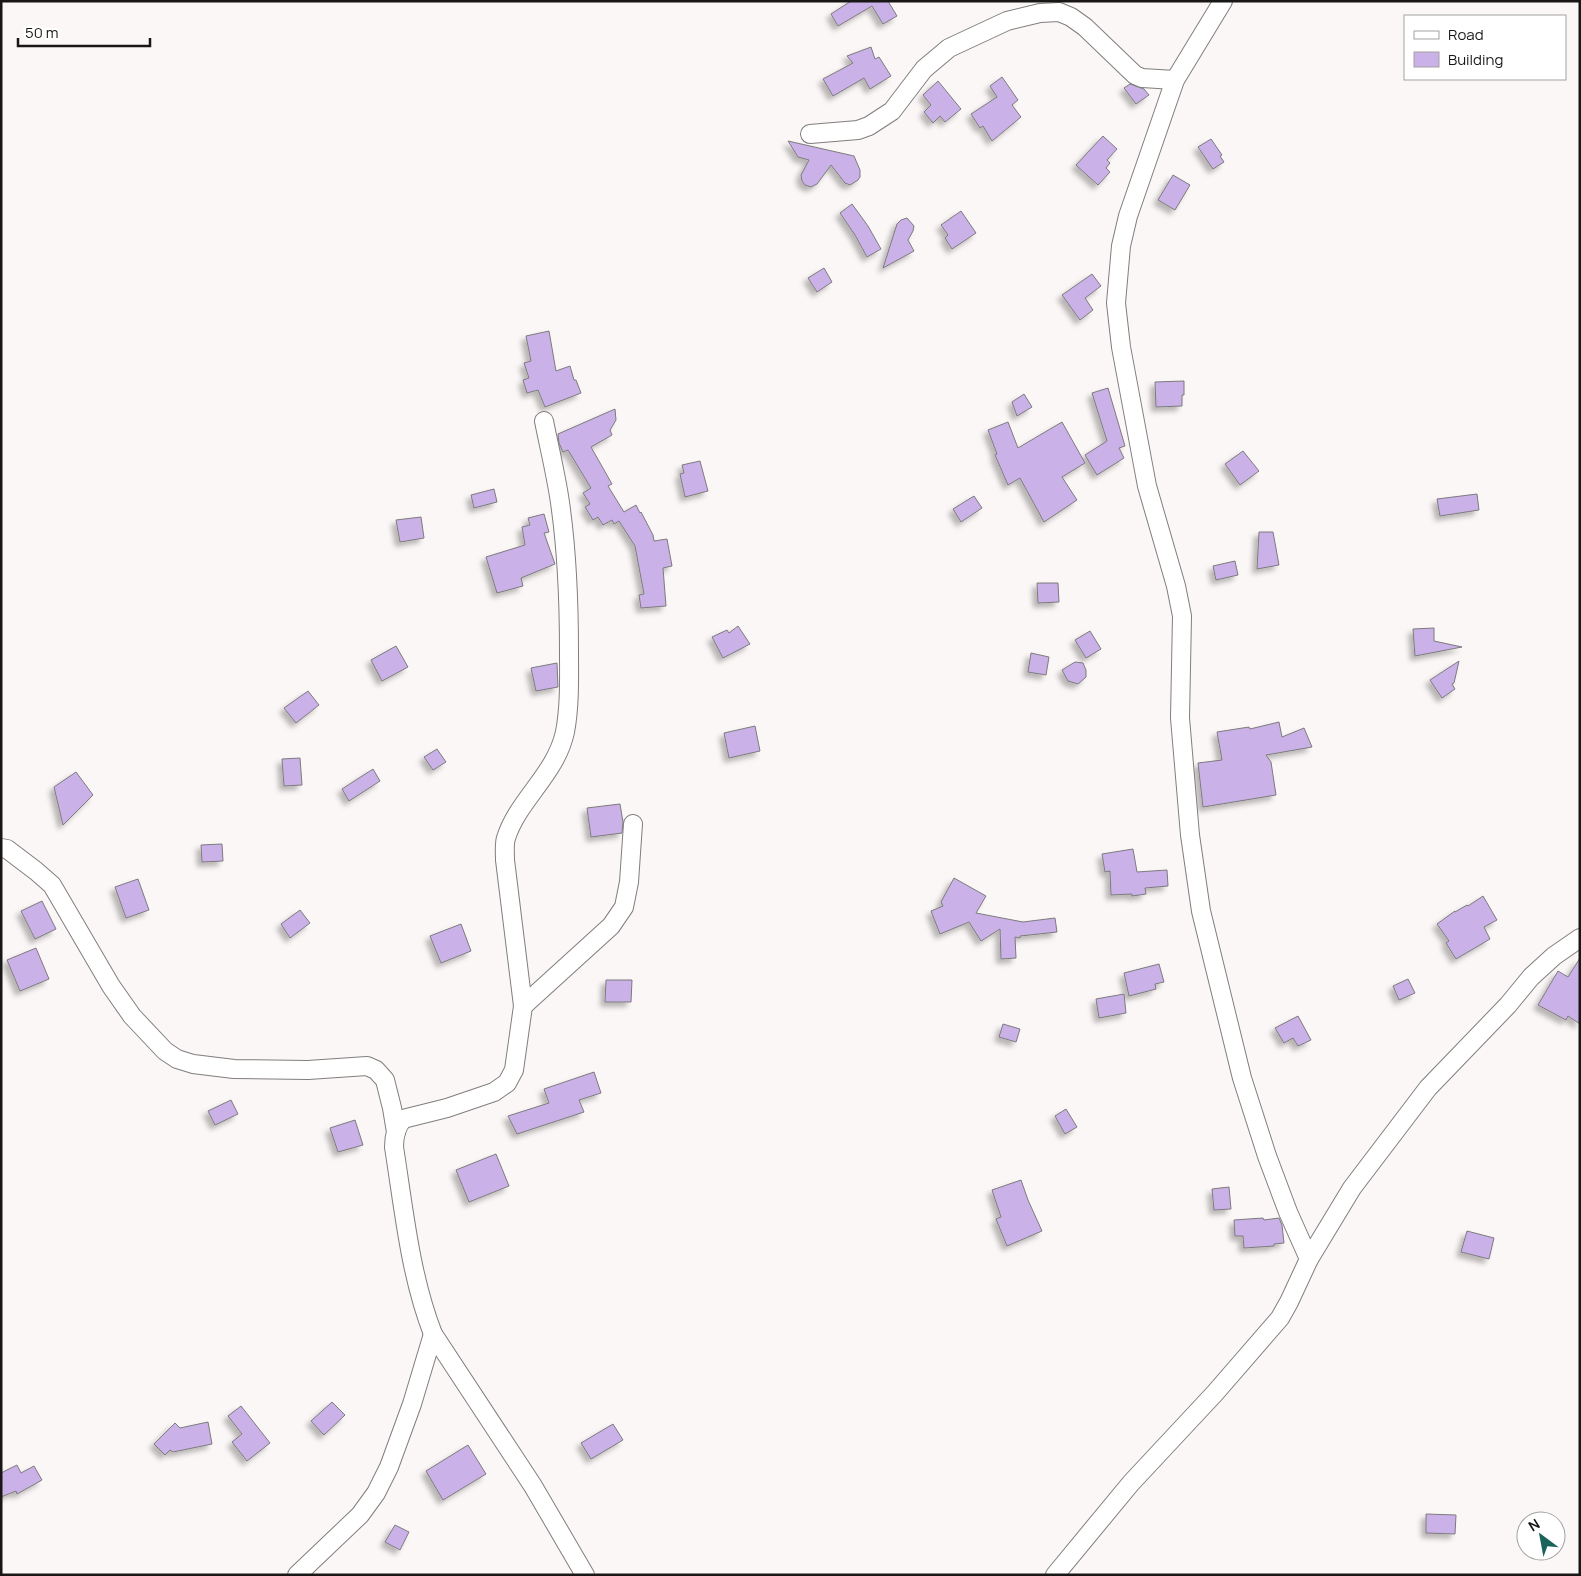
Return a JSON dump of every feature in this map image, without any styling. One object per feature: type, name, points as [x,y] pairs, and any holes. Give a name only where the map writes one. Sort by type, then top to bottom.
[{"type":"street","points":[[1223,1],[1175,80],[1128,216],[1121,246],[1116,304],[1122,355],[1147,486],[1176,586],[1182,616],[1180,718],[1190,835],[1201,911],[1242,1078],[1267,1156],[1288,1212],[1309,1258]]},
{"type":"street","points":[[810,134],[858,130],[869,126],[892,110],[924,69],[949,48],[1007,21],[1040,13],[1059,12],[1072,17],[1135,75],[1142,78],[1175,80]]},
{"type":"street","points":[[544,421],[559,496],[565,546],[569,613],[569,700],[565,732],[551,767],[513,822],[506,840],[505,860],[523,1006],[514,1070],[507,1083],[494,1092],[447,1108],[403,1119],[396,1132],[394,1147],[415,1276],[424,1312],[433,1334],[533,1486],[585,1575]]},
{"type":"street","points":[[523,1006],[611,926],[624,907],[629,882],[633,824]]},
{"type":"street","points":[[1,848],[7,849],[52,885],[132,1016],[165,1051],[177,1059],[193,1064],[234,1069],[308,1070],[367,1066],[376,1070],[384,1080],[396,1132]]},
{"type":"street","points":[[1055,1575],[1131,1483],[1215,1393],[1280,1318],[1309,1258],[1352,1188],[1428,1088],[1508,1005],[1531,977],[1554,956],[1580,938]]},
{"type":"street","points":[[297,1575],[360,1515],[376,1494],[389,1467],[412,1404],[433,1334]]},
{"type":"building","points":[[851,1],[888,1],[897,16],[883,24],[872,6],[838,26],[831,14]]},
{"type":"building","points":[[871,47],[875,59],[879,57],[891,76],[870,89],[864,78],[833,96],[823,79],[853,63],[847,56]]},
{"type":"building","points":[[1002,77],[1018,100],[1012,105],[1021,117],[992,141],[983,126],[980,128],[971,114],[997,97],[990,86]]},
{"type":"building","points":[[938,81],[961,109],[945,122],[940,116],[933,123],[924,112],[931,105],[923,95]]},
{"type":"building","points":[[1130,84],[1144,89],[1149,95],[1136,104],[1124,88]]},
{"type":"building","points":[[1103,136],[1117,149],[1107,160],[1110,163],[1106,168],[1110,172],[1098,185],[1076,165]]},
{"type":"building","points":[[1211,139],[1222,155],[1220,156],[1224,162],[1213,169],[1198,147]]},
{"type":"building","points":[[788,141],[854,156],[860,170],[860,177],[850,185],[845,183],[831,165],[817,184],[811,187],[805,185],[801,175],[809,160],[798,157]]},
{"type":"building","points":[[1173,175],[1190,185],[1175,210],[1158,200]]},
{"type":"building","points":[[852,204],[868,226],[881,249],[867,257],[840,213]]},
{"type":"building","points":[[961,211],[976,233],[952,249],[945,238],[948,235],[941,225]]},
{"type":"building","points":[[907,218],[914,226],[908,240],[914,251],[883,268],[897,224]]},
{"type":"building","points":[[824,268],[832,282],[817,292],[808,278]]},
{"type":"building","points":[[1092,274],[1101,286],[1085,298],[1093,310],[1080,320],[1062,295]]},
{"type":"building","points":[[549,331],[556,371],[570,366],[574,380],[576,380],[581,393],[545,407],[538,390],[527,393],[523,380],[529,378],[524,363],[531,361],[526,336]]},
{"type":"building","points":[[1184,381],[1182,406],[1156,407],[1155,382]]},
{"type":"building","points":[[1108,388],[1125,446],[1119,448],[1124,458],[1097,475],[1085,455],[1107,441],[1092,393]]},
{"type":"building","points":[[1024,394],[1032,407],[1017,416],[1012,402]]},
{"type":"building","points":[[615,409],[616,420],[610,430],[612,435],[591,447],[612,484],[608,486],[624,512],[636,505],[653,535],[654,541],[667,539],[672,566],[663,568],[666,606],[641,608],[639,595],[644,594],[635,546],[619,521],[614,524],[612,520],[603,525],[598,517],[593,520],[585,507],[590,504],[583,493],[591,488],[568,450],[563,452],[559,443],[558,434]]},
{"type":"building","points":[[1008,422],[1018,448],[1062,422],[1085,463],[1062,477],[1077,500],[1044,522],[1020,478],[1008,485],[995,455],[997,454],[988,430]]},
{"type":"building","points":[[1243,451],[1259,471],[1240,485],[1225,464]]},
{"type":"building","points":[[700,461],[708,491],[685,497],[680,474],[684,473],[682,465]]},
{"type":"building","points":[[494,489],[497,502],[474,508],[471,495]]},
{"type":"building","points":[[1477,494],[1479,510],[1440,516],[1437,499]]},
{"type":"building","points":[[974,496],[982,508],[961,522],[953,509]]},
{"type":"building","points":[[544,514],[549,532],[544,533],[555,564],[521,578],[523,586],[497,593],[486,557],[525,545],[522,527],[530,525],[528,518]]},
{"type":"building","points":[[421,517],[424,538],[400,542],[396,520]]},
{"type":"building","points":[[1259,532],[1273,532],[1279,565],[1257,569]]},
{"type":"building","points":[[1235,561],[1238,575],[1216,580],[1213,566]]},
{"type":"building","points":[[1037,583],[1058,583],[1059,602],[1038,603]]},
{"type":"building","points":[[738,626],[750,644],[723,658],[712,637],[727,630],[729,633]]},
{"type":"building","points":[[1434,628],[1434,641],[1462,647],[1415,656],[1413,629]]},
{"type":"building","points":[[1090,631],[1101,649],[1086,658],[1075,640]]},
{"type":"building","points":[[396,646],[408,667],[382,681],[371,660]]},
{"type":"building","points":[[1031,653],[1049,657],[1046,675],[1028,672]]},
{"type":"building","points":[[1459,661],[1454,683],[1452,684],[1455,689],[1442,698],[1430,680]]},
{"type":"building","points":[[1075,662],[1083,663],[1086,670],[1086,677],[1078,684],[1068,681],[1062,670]]},
{"type":"building","points":[[557,663],[558,687],[536,691],[531,668]]},
{"type":"building","points":[[308,691],[319,705],[296,723],[284,708]]},
{"type":"building","points":[[1279,722],[1282,737],[1304,728],[1312,747],[1266,755],[1271,762],[1276,795],[1203,807],[1198,763],[1222,760],[1217,732],[1249,727],[1250,729]]},
{"type":"building","points":[[755,726],[760,751],[729,758],[724,733]]},
{"type":"building","points":[[437,749],[446,762],[433,770],[424,757]]},
{"type":"building","points":[[300,758],[302,785],[284,786],[282,759]]},
{"type":"building","points":[[373,769],[380,781],[349,801],[342,789]]},
{"type":"building","points":[[76,772],[93,795],[63,825],[54,787]]},
{"type":"building","points":[[620,804],[623,822],[622,833],[591,837],[587,808]]},
{"type":"building","points":[[222,844],[223,861],[202,862],[201,845]]},
{"type":"building","points":[[1133,849],[1137,872],[1167,870],[1168,886],[1145,888],[1146,894],[1132,896],[1132,894],[1111,895],[1110,871],[1105,872],[1102,854]]},
{"type":"building","points":[[954,878],[986,896],[976,913],[1023,922],[1055,918],[1057,932],[1020,936],[1020,938],[1015,937],[1016,958],[1001,959],[1000,929],[981,941],[969,922],[940,934],[931,911],[943,906],[941,902]]},
{"type":"building","points":[[138,879],[149,910],[126,918],[115,887]]},
{"type":"building","points":[[1483,896],[1497,920],[1484,927],[1490,939],[1456,959],[1446,943],[1449,941],[1437,924],[1455,911],[1468,906]]},
{"type":"building","points":[[42,901],[56,929],[35,939],[21,911]]},
{"type":"building","points":[[300,910],[310,923],[290,938],[281,924]]},
{"type":"building","points":[[461,924],[471,951],[441,963],[430,936]]},
{"type":"building","points":[[36,948],[49,979],[20,991],[7,960]]},
{"type":"building","points":[[1580,958],[1580,1024],[1568,1016],[1566,1020],[1538,1005],[1558,971],[1568,977]]},
{"type":"building","points":[[1159,964],[1164,982],[1155,984],[1156,989],[1129,996],[1124,973]]},
{"type":"building","points":[[1408,979],[1415,993],[1399,1000],[1393,986]]},
{"type":"building","points":[[606,980],[632,980],[631,1002],[605,1002]]},
{"type":"building","points":[[1124,994],[1126,1013],[1099,1018],[1096,999]]},
{"type":"building","points":[[1298,1016],[1311,1040],[1298,1046],[1293,1038],[1284,1043],[1275,1028]]},
{"type":"building","points":[[1003,1024],[1020,1029],[1016,1042],[999,1037]]},
{"type":"building","points":[[594,1072],[601,1093],[579,1100],[584,1112],[517,1134],[508,1116],[549,1103],[544,1089]]},
{"type":"building","points":[[231,1100],[238,1114],[215,1125],[208,1111]]},
{"type":"building","points":[[1066,1109],[1077,1127],[1065,1134],[1055,1116]]},
{"type":"building","points":[[355,1120],[363,1145],[338,1152],[330,1128]]},
{"type":"building","points":[[496,1154],[509,1186],[469,1202],[456,1170]]},
{"type":"building","points":[[1021,1180],[1042,1231],[1007,1246],[996,1219],[1001,1217],[992,1190]]},
{"type":"building","points":[[1229,1187],[1231,1209],[1214,1210],[1212,1189]]},
{"type":"building","points":[[1263,1218],[1264,1220],[1279,1218],[1282,1225],[1284,1243],[1274,1244],[1274,1246],[1244,1248],[1243,1236],[1235,1236],[1234,1220]]},
{"type":"building","points":[[1467,1231],[1494,1238],[1489,1259],[1461,1252]]},
{"type":"building","points":[[332,1402],[345,1415],[324,1435],[311,1421]]},
{"type":"building","points":[[241,1406],[270,1443],[247,1461],[232,1442],[242,1434],[228,1416]]},
{"type":"building","points":[[208,1422],[212,1444],[173,1452],[170,1450],[165,1455],[154,1444],[175,1423],[180,1428]]},
{"type":"building","points":[[613,1424],[623,1440],[591,1459],[581,1443]]},
{"type":"building","points":[[468,1445],[486,1474],[443,1500],[426,1471]]},
{"type":"building","points":[[17,1465],[21,1473],[34,1466],[42,1480],[17,1494],[16,1491],[1,1497],[1,1473]]},
{"type":"building","points":[[1426,1514],[1456,1515],[1455,1534],[1426,1533]]},
{"type":"building","points":[[395,1525],[409,1532],[400,1550],[385,1542]]}]
